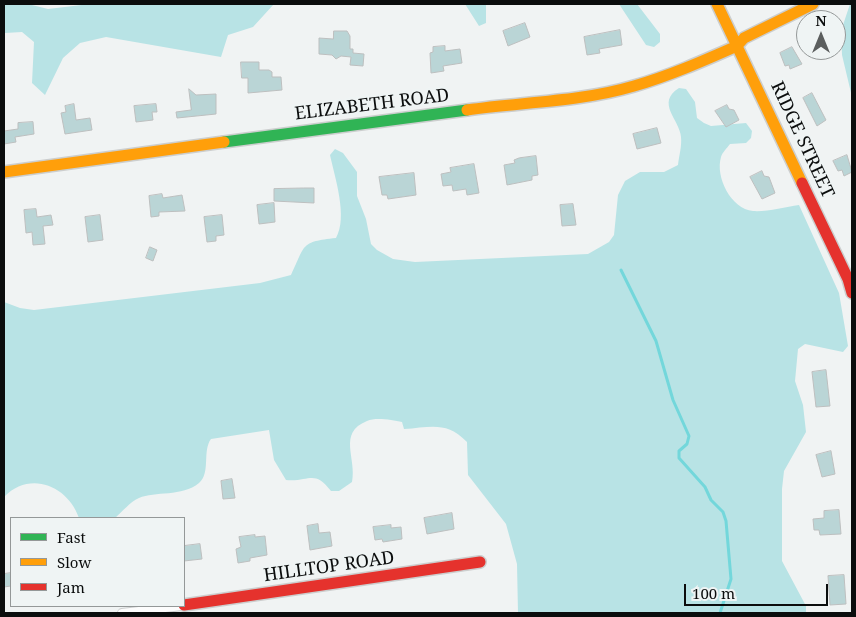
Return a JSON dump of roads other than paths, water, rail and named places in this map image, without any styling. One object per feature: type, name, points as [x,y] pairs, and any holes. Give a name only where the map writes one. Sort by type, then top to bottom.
[{"type":"street","name":"RIDGE STREET","points":[[717,4],[848,279],[852,293]]},
{"type":"street","name":"ELIZABETH ROAD","points":[[4,172],[451,112],[560,100],[632,87],[675,73],[737,46],[744,38],[813,4]]},
{"type":"street","name":"HILLTOP ROAD","points":[[185,606],[480,562]]},
{"type":"street","name":"HILLTOP ROAD","points":[[122,613],[174,607]]},
{"type":"waterway","points":[[621,270],[656,341],[673,400],[689,436],[687,444],[679,451],[679,458],[705,487],[711,500],[723,512],[726,521],[731,579],[720,613]]}]
